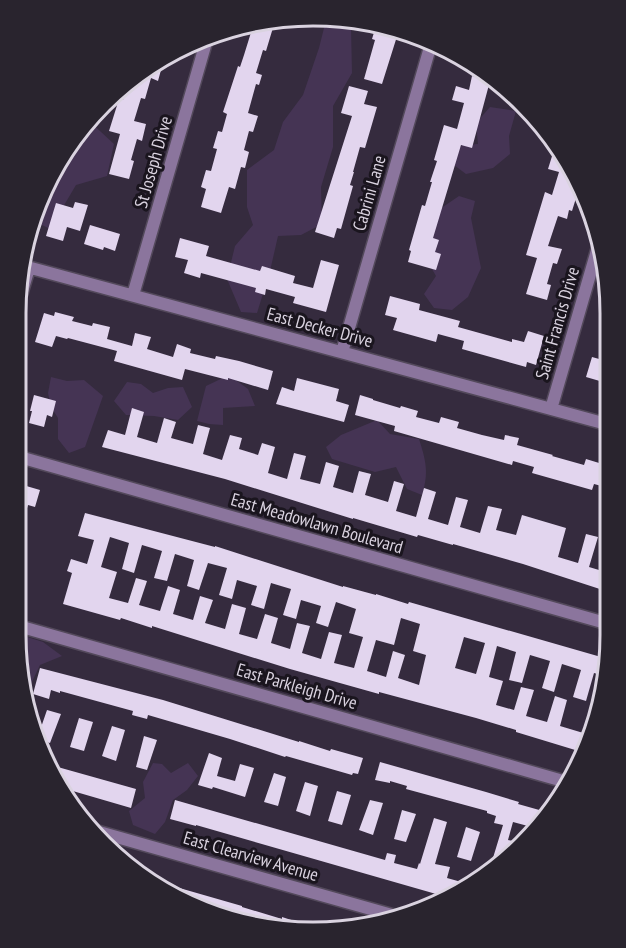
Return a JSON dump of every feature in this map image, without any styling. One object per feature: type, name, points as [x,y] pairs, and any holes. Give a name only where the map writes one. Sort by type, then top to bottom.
[{"type":"street","name":"St Joseph Drive","points":[[133,296],[205,46]]},
{"type":"street","name":"Cabrini Lane","points":[[342,352],[429,50]]},
{"type":"street","name":"Saint Francis Drive","points":[[551,409],[595,257]]},
{"type":"street","name":"East Decker Drive","points":[[29,268],[600,422]]},
{"type":"street","name":"East Meadowlawn Boulevard","points":[[26,459],[600,621]]},
{"type":"street","name":"East Parkleigh Drive","points":[[26,628],[561,780]]},
{"type":"street","name":"East Clearview Avenue","points":[[106,834],[386,913]]},
{"type":"shaded area","points":[[324,26],[351,28],[352,73],[333,106],[333,147],[321,187],[322,224],[301,235],[278,236],[257,313],[241,312],[227,279],[235,246],[253,225],[247,207],[247,170],[274,150],[283,122],[303,95]]},
{"type":"shaded area","points":[[490,107],[516,111],[509,136],[510,154],[493,168],[466,174],[450,162],[462,145],[478,144],[476,123]]},
{"type":"shaded area","points":[[95,126],[114,144],[107,176],[76,185],[50,229],[40,224],[47,203],[64,169]]},
{"type":"shaded area","points":[[459,196],[475,201],[471,218],[481,268],[468,297],[452,310],[434,308],[424,294],[436,276],[425,257],[437,211]]},
{"type":"shaded area","points":[[229,375],[248,389],[255,406],[223,408],[223,425],[197,421],[206,386]]},
{"type":"shaded area","points":[[51,377],[67,381],[84,380],[103,396],[85,447],[69,453],[58,439],[58,418],[51,407],[48,393]]},
{"type":"shaded area","points":[[127,382],[141,384],[153,393],[168,388],[183,387],[192,407],[178,420],[126,415],[114,401]]},
{"type":"shaded area","points":[[377,420],[390,434],[419,439],[426,467],[422,495],[407,489],[396,467],[375,472],[332,459],[326,447],[341,435]]},
{"type":"shaded area","points":[[26,637],[43,642],[62,656],[40,665],[30,686]]},
{"type":"shaded area","points":[[153,763],[162,764],[171,773],[188,763],[198,776],[187,790],[173,800],[165,822],[155,834],[133,825],[129,811],[145,798],[143,782]]},
{"type":"building","points":[[273,28],[256,73],[262,75],[259,85],[256,84],[248,113],[258,116],[253,132],[249,131],[244,150],[249,152],[245,168],[241,167],[235,189],[229,187],[221,213],[201,207],[206,189],[201,187],[206,170],[211,171],[217,149],[213,148],[218,131],[222,132],[227,114],[223,112],[238,66],[240,67],[251,32]]},
{"type":"building","points":[[374,32],[396,38],[382,84],[364,79],[375,40],[372,39]]},
{"type":"building","points":[[161,69],[158,81],[151,78],[145,99],[141,98],[134,121],[146,124],[142,141],[137,139],[129,179],[109,174],[120,134],[109,131],[118,102],[123,100],[124,96]]},
{"type":"building","points":[[472,76],[489,86],[472,148],[461,145],[433,238],[439,240],[435,252],[441,254],[436,270],[408,262],[411,251],[409,250],[422,205],[425,206],[432,182],[430,182],[437,161],[434,160],[444,125],[457,129],[464,103],[452,100],[456,86],[469,90]]},
{"type":"building","points":[[349,86],[368,91],[364,104],[377,107],[365,148],[360,147],[350,185],[353,186],[341,229],[337,228],[334,238],[315,232],[352,116],[341,113]]},
{"type":"building","points":[[553,154],[576,197],[567,219],[558,216],[548,246],[562,249],[557,264],[553,263],[547,284],[551,285],[547,300],[526,294],[537,258],[526,255],[545,192],[552,195],[559,172],[548,169]]},
{"type":"building","points":[[75,202],[88,205],[80,231],[67,227],[63,241],[46,236],[56,203],[73,208]]},
{"type":"building","points":[[90,225],[120,234],[115,251],[84,244]]},
{"type":"building","points":[[180,238],[209,246],[206,256],[260,271],[262,266],[295,276],[293,283],[313,288],[321,260],[339,265],[326,312],[293,303],[295,297],[266,289],[265,295],[255,292],[256,288],[201,273],[200,278],[184,273],[188,260],[175,257]]},
{"type":"building","points":[[390,296],[420,304],[419,310],[460,321],[458,327],[512,342],[512,339],[524,342],[528,331],[544,336],[536,365],[527,362],[526,367],[462,349],[464,341],[438,334],[436,342],[393,330],[397,318],[385,315]]},
{"type":"building","points":[[55,312],[74,317],[72,321],[92,326],[93,323],[110,327],[107,339],[132,346],[135,333],[151,337],[147,349],[173,357],[177,344],[191,349],[190,353],[215,359],[216,356],[273,371],[268,390],[228,378],[228,380],[185,369],[182,380],[114,361],[117,351],[68,338],[56,336],[52,347],[35,342],[44,313],[54,316]]},
{"type":"building","points":[[592,357],[600,359],[600,381],[586,377]]},
{"type":"building","points":[[297,378],[339,389],[336,401],[349,405],[344,422],[276,404],[282,387],[294,391]]},
{"type":"building","points":[[34,395],[56,401],[52,417],[47,415],[44,427],[29,423]]},
{"type":"building","points":[[360,395],[400,408],[401,406],[418,411],[416,417],[439,423],[441,417],[459,422],[457,428],[482,435],[504,440],[505,435],[519,438],[517,445],[552,456],[584,465],[586,459],[600,463],[600,486],[594,484],[592,490],[532,473],[534,467],[513,461],[512,465],[394,431],[395,426],[355,415]]},
{"type":"building","points":[[132,408],[144,412],[137,437],[157,443],[164,418],[176,422],[171,438],[193,444],[198,425],[210,428],[203,454],[222,460],[230,435],[242,438],[239,449],[258,455],[262,443],[275,447],[268,473],[287,479],[294,453],[306,456],[300,479],[320,484],[326,462],[339,466],[333,487],[353,493],[359,471],[371,474],[365,495],[388,502],[394,481],[404,484],[396,511],[416,517],[424,488],[436,492],[428,519],[448,525],[456,497],[468,500],[460,527],[480,533],[488,506],[502,509],[496,530],[516,535],[522,515],[566,528],[558,557],[578,563],[586,534],[598,537],[589,567],[600,570],[600,589],[453,544],[418,535],[417,537],[225,479],[102,447],[108,430],[125,435]]},
{"type":"building","points":[[26,486],[40,490],[35,507],[28,505],[26,512]]},
{"type":"building","points":[[85,513],[215,546],[343,587],[408,604],[409,602],[600,657],[598,674],[594,673],[586,701],[573,697],[581,670],[562,664],[554,692],[542,688],[550,661],[530,655],[522,683],[509,680],[516,652],[497,646],[489,677],[503,681],[496,705],[514,710],[521,687],[534,690],[526,716],[547,722],[555,696],[567,700],[560,726],[583,733],[579,745],[576,750],[476,718],[379,692],[379,694],[152,626],[152,628],[63,604],[72,573],[67,571],[71,559],[87,564],[94,540],[78,536]],"holes":[[[110,537],[129,543],[122,569],[134,573],[142,545],[162,551],[154,578],[167,581],[175,554],[194,560],[187,586],[199,590],[208,563],[227,568],[219,595],[232,599],[237,580],[257,586],[251,605],[264,609],[271,583],[291,589],[283,615],[296,619],[301,600],[321,606],[316,623],[328,627],[336,602],[356,609],[349,633],[363,637],[354,668],[334,663],[342,635],[329,632],[321,659],[302,653],[310,626],[297,623],[290,649],[271,643],[278,618],[265,614],[257,639],[239,634],[246,608],[232,604],[225,629],[205,623],[213,600],[200,596],[193,620],[173,614],[180,590],[168,586],[160,611],[139,605],[147,581],[136,578],[128,603],[109,598],[117,572],[101,567]],[[401,618],[420,624],[413,651],[426,655],[419,685],[398,678],[405,655],[393,651],[386,677],[367,671],[376,640],[394,645]],[[464,637],[485,643],[476,674],[455,668]]]},
{"type":"building","points":[[40,668],[163,700],[330,751],[331,749],[363,758],[358,774],[353,773],[352,775],[148,715],[147,719],[132,715],[133,711],[60,691],[60,693],[51,690],[49,699],[33,694]]},
{"type":"building","points":[[47,710],[61,714],[50,743],[46,742],[41,727]]},
{"type":"building","points":[[79,718],[93,722],[84,751],[70,747]]},
{"type":"building","points":[[112,726],[125,730],[116,761],[102,756]]},
{"type":"building","points":[[144,736],[157,740],[147,770],[136,767]]},
{"type":"building","points":[[209,753],[222,758],[217,776],[235,781],[240,764],[254,768],[245,797],[198,785]]},
{"type":"building","points":[[380,762],[486,792],[541,810],[528,826],[513,822],[508,840],[513,841],[493,859],[503,825],[494,823],[496,816],[487,811],[406,789],[407,786],[375,780]]},
{"type":"building","points":[[58,767],[136,789],[131,808],[71,791]]},
{"type":"building","points":[[274,773],[286,777],[278,806],[264,802]]},
{"type":"building","points":[[305,782],[318,786],[310,816],[296,811]]},
{"type":"building","points":[[337,791],[351,795],[342,825],[328,821]]},
{"type":"building","points":[[175,800],[385,860],[387,853],[396,855],[394,863],[417,869],[434,818],[447,822],[435,864],[450,867],[447,878],[461,882],[437,894],[170,819]]},
{"type":"building","points":[[370,800],[383,803],[373,835],[359,830]]},
{"type":"building","points":[[402,810],[416,814],[406,842],[394,839]]},
{"type":"building","points":[[466,827],[480,832],[471,861],[457,857]]},
{"type":"building","points":[[173,886],[282,919],[282,917],[297,922],[239,913],[203,901]]}]
